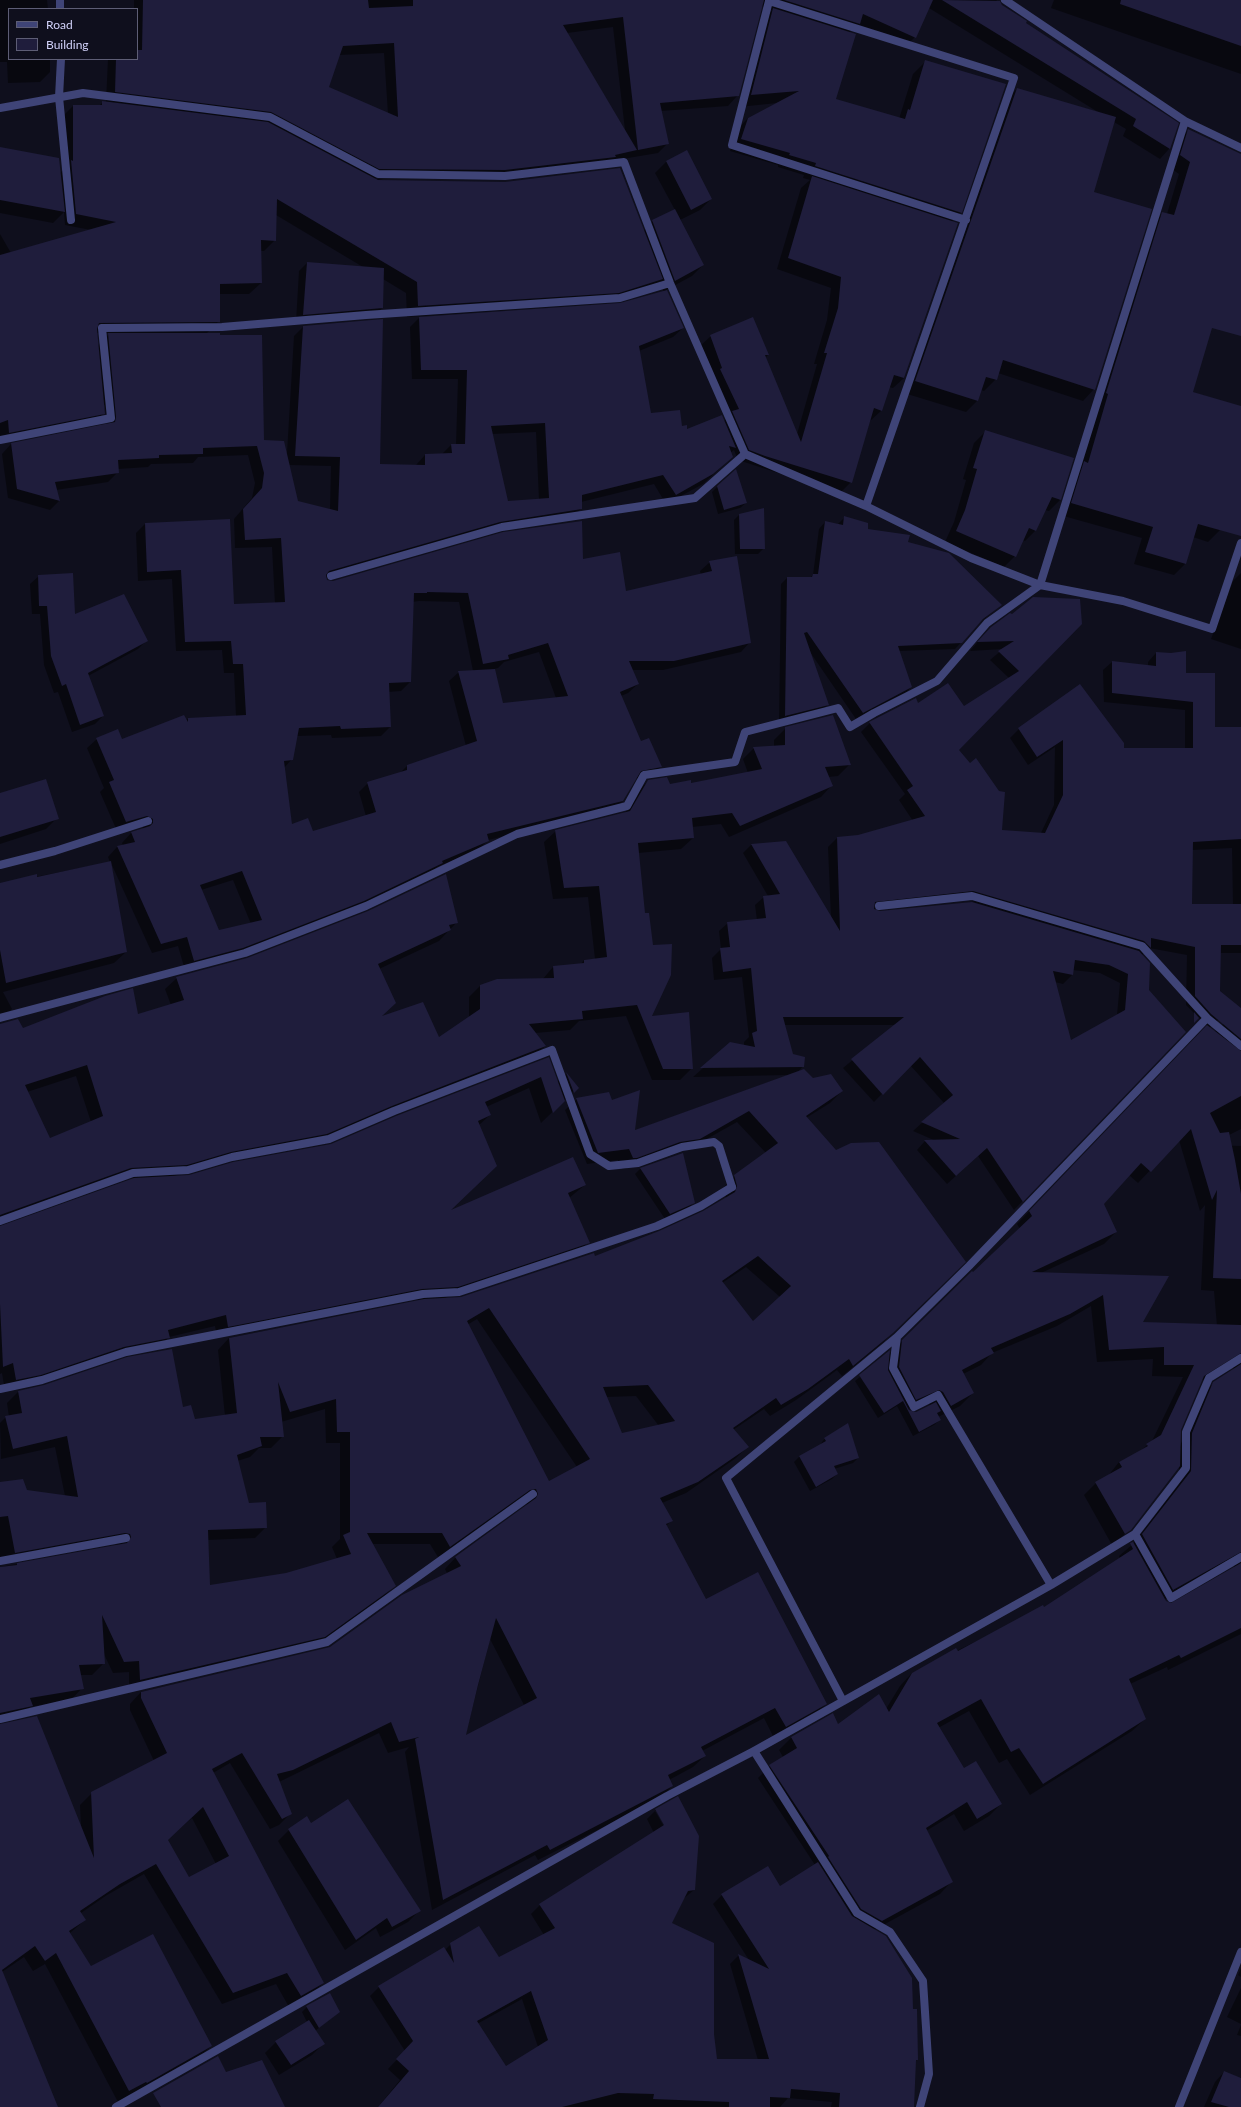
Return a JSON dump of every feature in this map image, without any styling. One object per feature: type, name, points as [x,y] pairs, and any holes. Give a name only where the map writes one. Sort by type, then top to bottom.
[{"type":"street","points":[[1005,0],[1185,121],[1241,148]]},
{"type":"street","points":[[866,506],[966,220],[1014,78],[769,1],[732,146],[966,220]]},
{"type":"street","points":[[61,60],[59,97],[71,220]]},
{"type":"street","points":[[0,108],[83,93],[270,117],[378,174],[505,176],[624,162],[670,283],[745,454],[866,506],[971,558],[1040,585],[1123,601],[1212,629],[1239,557],[1241,542]]},
{"type":"street","points":[[0,1018],[244,953],[366,906],[517,834],[627,806],[644,774],[735,762],[745,732],[838,708],[850,727],[874,712],[937,681],[987,623],[1040,585],[1185,121]]},
{"type":"street","points":[[0,440],[111,418],[102,328],[222,327],[366,315],[620,298],[670,283]]},
{"type":"street","points":[[331,576],[502,526],[695,498],[745,454]]},
{"type":"street","points":[[0,865],[55,851],[148,821]]},
{"type":"street","points":[[879,906],[972,896],[1142,946],[1207,1018],[1241,1046]]},
{"type":"street","points":[[843,1702],[726,1478],[897,1337],[969,1266],[1207,1018]]},
{"type":"street","points":[[0,1221],[133,1173],[188,1170],[232,1157],[329,1139],[458,1086],[552,1050],[590,1154],[609,1166],[638,1163],[682,1147],[714,1142],[719,1146],[732,1187],[701,1206],[657,1226],[459,1292],[423,1294],[126,1352],[42,1380],[0,1388]]},
{"type":"street","points":[[897,1337],[893,1368],[914,1407],[938,1395],[1051,1585]]},
{"type":"street","points":[[116,2107],[667,1796],[754,1751],[843,1702],[1051,1585],[1135,1534],[1186,1468],[1186,1432],[1209,1378],[1241,1358]]},
{"type":"street","points":[[0,1719],[327,1642],[533,1494]]},
{"type":"street","points":[[1135,1534],[1170,1598],[1241,1557]]},
{"type":"street","points":[[0,1561],[126,1538]]},
{"type":"street","points":[[754,1751],[857,1913],[890,1932],[923,1981],[929,2074],[920,2107]]},
{"type":"street","points":[[1179,2107],[1241,1952]]},
{"type":"building","points":[[143,0],[368,0],[369,8],[413,6],[413,0],[764,0],[739,96],[660,103],[669,144],[638,150],[623,17],[563,25],[637,150],[615,155],[616,157],[505,170],[379,169],[271,112],[115,92],[116,60],[138,60],[138,50],[142,50]],"holes":[[[394,43],[398,117],[329,87],[343,46]]]},
{"type":"building","points":[[784,0],[933,0],[916,38],[863,14],[860,24]]},
{"type":"building","points":[[942,0],[1000,1],[1002,5],[1027,21],[1026,23],[1179,123],[1170,149],[1133,126],[1136,119]]},
{"type":"building","points":[[1121,0],[1241,0],[1241,46],[1120,4]]},
{"type":"building","points":[[773,8],[856,34],[836,99],[905,119],[908,109],[910,110],[925,60],[1006,84],[962,213],[815,166],[816,163],[789,155],[790,153],[741,139],[748,118],[799,91],[751,95]]},
{"type":"building","points":[[1017,88],[1116,117],[1094,192],[1152,209],[1095,390],[1003,360],[997,380],[986,377],[978,401],[915,381]]},
{"type":"building","points":[[102,101],[268,122],[378,180],[505,182],[620,168],[663,279],[619,293],[418,306],[417,282],[277,199],[276,241],[261,240],[262,283],[220,284],[220,322],[99,323],[97,329],[105,414],[9,433],[8,420],[0,423],[0,255],[116,222],[76,214],[71,160],[73,161],[73,105],[102,105]]},
{"type":"building","points":[[1188,129],[1241,154],[1241,336],[1212,328],[1193,392],[1241,406],[1241,536],[1198,524],[1186,564],[1145,552],[1153,527],[1071,503],[1084,461],[1088,463],[1108,394],[1106,393],[1162,212],[1174,215],[1190,162],[1180,155]]},
{"type":"building","points":[[0,147],[59,158],[65,212],[0,200]]},
{"type":"building","points":[[687,150],[712,199],[691,210],[666,161]]},
{"type":"building","points":[[812,176],[958,223],[904,378],[894,375],[882,411],[874,408],[852,483],[749,450],[732,411],[739,409],[720,369],[722,368],[710,335],[753,317],[769,355],[765,355],[801,442],[827,353],[824,353],[838,308],[841,277],[788,258]]},
{"type":"building","points":[[675,209],[704,265],[675,281],[652,220]]},
{"type":"building","points":[[307,262],[384,268],[383,308],[303,315]]},
{"type":"building","points":[[667,290],[684,328],[639,346],[651,413],[680,410],[682,426],[687,425],[687,429],[722,415],[736,448],[729,446],[733,457],[713,474],[676,495],[663,475],[582,495],[582,509],[500,522],[329,571],[326,575],[327,580],[333,581],[503,532],[582,521],[583,559],[620,552],[626,591],[712,571],[709,561],[737,556],[751,643],[674,661],[629,661],[639,684],[620,692],[641,741],[649,738],[662,767],[641,771],[623,801],[487,834],[489,841],[442,861],[443,863],[364,901],[243,948],[194,961],[187,937],[161,944],[117,846],[135,842],[131,832],[150,826],[153,823],[153,819],[147,816],[126,822],[109,782],[114,780],[96,738],[118,729],[122,739],[184,715],[188,722],[188,718],[246,715],[243,664],[233,664],[231,641],[185,642],[181,570],[147,572],[145,523],[230,519],[234,604],[285,602],[281,538],[245,540],[243,509],[262,488],[264,473],[257,446],[203,448],[203,454],[159,455],[159,458],[118,460],[119,473],[55,482],[60,501],[17,489],[11,443],[115,422],[116,417],[108,333],[220,333],[220,335],[262,335],[264,440],[284,441],[298,501],[338,511],[340,457],[295,456],[303,326],[383,319],[380,464],[425,465],[425,454],[452,453],[451,444],[465,444],[467,370],[421,370],[419,317],[620,303]],"holes":[[[545,423],[549,498],[508,501],[491,426]],[[414,593],[468,593],[483,664],[509,659],[508,655],[548,643],[568,696],[503,703],[495,669],[458,671],[477,741],[407,765],[407,770],[367,782],[376,812],[313,831],[308,818],[292,824],[284,761],[293,760],[299,728],[340,726],[341,729],[391,727],[389,683],[411,682]],[[242,871],[262,920],[219,930],[200,885]]]},
{"type":"building","points":[[985,430],[1074,458],[1061,500],[1052,497],[1036,531],[1029,528],[1016,557],[956,531],[965,510],[977,469],[973,468]]},
{"type":"building","points":[[736,469],[747,503],[724,510],[717,486]]},
{"type":"building","points":[[764,508],[765,549],[740,549],[739,514]]},
{"type":"building","points":[[844,516],[868,523],[868,529],[910,535],[908,542],[949,553],[1002,605],[983,619],[962,643],[898,646],[912,687],[863,713],[807,632],[804,633],[829,705],[785,716],[787,577],[812,577],[813,574],[818,574],[825,521],[843,525]]},
{"type":"building","points":[[73,573],[75,614],[124,594],[148,641],[88,673],[104,716],[80,725],[66,684],[62,686],[51,656],[47,606],[39,606],[38,575]]},
{"type":"building","points":[[1033,597],[1080,599],[1082,624],[959,750],[970,763],[976,758],[999,791],[1005,792],[1002,830],[1045,833],[1063,795],[1063,740],[1037,757],[1018,728],[1080,684],[1124,743],[1124,748],[1193,748],[1193,702],[1112,693],[1112,661],[1156,666],[1156,652],[1171,653],[1186,651],[1186,673],[1215,673],[1215,727],[1241,727],[1241,839],[1193,842],[1192,904],[1241,904],[1241,945],[1221,945],[1220,991],[1241,1008],[1241,1039],[1211,1014],[1195,996],[1195,947],[1151,938],[1151,948],[1144,941],[973,891],[875,902],[874,909],[880,911],[972,902],[1139,951],[1150,963],[1149,990],[1186,1032],[1023,1202],[987,1148],[956,1176],[924,1140],[960,1139],[921,1122],[953,1095],[920,1057],[883,1095],[851,1059],[904,1017],[783,1017],[793,1054],[805,1057],[804,1067],[700,1068],[730,1042],[755,1047],[752,1033],[757,1031],[751,968],[723,972],[720,948],[730,947],[727,922],[766,918],[763,896],[780,894],[751,844],[786,841],[840,931],[837,837],[858,835],[925,816],[907,790],[913,786],[869,722],[916,698],[918,703],[948,683],[964,706],[1019,671],[998,651],[1014,641],[977,642],[991,627],[1010,613],[1012,614]],"holes":[[[1075,960],[1109,965],[1128,974],[1125,1010],[1071,1040],[1053,971],[1073,975]]]},
{"type":"building","points":[[833,715],[851,765],[825,767],[833,786],[740,826],[732,813],[692,818],[694,838],[638,843],[645,913],[649,913],[653,945],[672,944],[671,975],[652,1016],[689,1012],[693,1069],[663,1069],[637,1005],[582,1011],[583,1019],[529,1024],[546,1046],[392,1106],[327,1134],[231,1152],[187,1165],[131,1168],[0,1215],[0,1024],[18,1019],[23,1028],[105,996],[133,988],[138,1014],[184,1000],[176,977],[247,958],[368,911],[446,874],[458,923],[449,925],[451,930],[378,964],[396,1003],[382,1016],[423,1002],[439,1037],[480,1009],[480,985],[497,979],[554,978],[553,966],[584,963],[584,960],[607,957],[599,886],[564,888],[555,830],[630,811],[648,780],[667,777],[670,784],[691,780],[691,783],[762,769],[753,747],[785,745],[785,727]],"holes":[[[87,1065],[103,1116],[50,1138],[25,1085]]]},
{"type":"building","points":[[46,779],[59,819],[0,837],[0,793]]},
{"type":"building","points":[[111,861],[127,952],[6,983],[0,950],[0,883],[37,874],[37,877]]},
{"type":"building","points":[[1194,1012],[1199,1018],[1194,1023]]},
{"type":"building","points":[[1207,1025],[1241,1051],[1241,1096],[1210,1113],[1220,1133],[1229,1132],[1235,1160],[1241,1194],[1241,1279],[1213,1278],[1217,1190],[1212,1200],[1191,1129],[1151,1172],[1141,1163],[1104,1204],[1117,1232],[1032,1272],[1169,1276],[1143,1322],[1241,1325],[1241,1353],[1204,1376],[1181,1430],[1180,1466],[1131,1530],[1125,1534],[1095,1482],[1122,1467],[1119,1462],[1148,1446],[1146,1444],[1161,1435],[1194,1365],[1164,1365],[1164,1347],[1109,1350],[1103,1295],[1070,1314],[991,1348],[994,1353],[962,1370],[974,1393],[951,1406],[943,1392],[939,1390],[916,1400],[899,1367],[902,1340],[972,1271],[973,1272],[1032,1216],[1029,1211]]},
{"type":"building","points":[[549,1057],[565,1101],[553,1113],[541,1077],[485,1102],[491,1115],[478,1121],[497,1166],[451,1210],[573,1157],[586,1185],[568,1193],[590,1243],[458,1287],[422,1289],[228,1327],[226,1315],[168,1330],[170,1338],[124,1347],[41,1375],[16,1380],[13,1363],[3,1367],[0,1304],[0,1226],[134,1178],[189,1175],[233,1162],[331,1144],[396,1116]]},
{"type":"building","points":[[804,1069],[813,1078],[831,1074],[843,1091],[806,1116],[836,1150],[851,1143],[879,1142],[966,1262],[893,1333],[853,1366],[849,1359],[808,1389],[781,1405],[776,1398],[733,1428],[749,1447],[698,1482],[660,1498],[673,1521],[666,1524],[706,1599],[758,1572],[827,1704],[786,1727],[775,1708],[701,1747],[706,1756],[668,1775],[673,1786],[550,1850],[547,1845],[443,1900],[415,1739],[419,1737],[399,1742],[391,1722],[293,1770],[277,1774],[292,1814],[282,1819],[242,1753],[212,1769],[324,1983],[301,1996],[287,1973],[233,1993],[156,1864],[120,1884],[80,1911],[86,1920],[69,1931],[91,1966],[153,1934],[212,2046],[147,2083],[146,2082],[129,2091],[56,1953],[45,1961],[35,1946],[2,1970],[58,2107],[0,2107],[0,1724],[37,1716],[94,1858],[91,1792],[167,1753],[141,1698],[141,1692],[330,1647],[402,1595],[461,1566],[455,1557],[536,1498],[538,1494],[536,1489],[530,1490],[450,1547],[442,1533],[367,1533],[396,1586],[325,1637],[140,1680],[139,1661],[124,1662],[102,1615],[105,1664],[79,1665],[84,1689],[30,1698],[33,1706],[0,1713],[0,1567],[127,1543],[131,1537],[130,1534],[125,1533],[15,1553],[8,1516],[0,1517],[0,1482],[23,1479],[27,1490],[78,1497],[67,1436],[13,1449],[5,1416],[22,1413],[18,1391],[44,1385],[127,1357],[172,1349],[183,1407],[191,1405],[195,1419],[237,1413],[229,1338],[424,1299],[461,1297],[594,1253],[595,1256],[659,1231],[703,1211],[735,1192],[737,1186],[734,1175],[778,1143],[749,1111],[700,1139],[680,1142],[637,1158],[633,1158],[629,1149],[598,1153],[576,1098],[609,1092],[612,1100],[640,1090],[635,1130]],"holes":[[[758,1256],[791,1286],[753,1321],[722,1281]],[[489,1308],[590,1459],[549,1481],[467,1321]],[[278,1382],[290,1412],[336,1399],[337,1432],[350,1432],[350,1532],[343,1535],[351,1554],[286,1573],[210,1585],[208,1530],[267,1528],[266,1502],[249,1503],[237,1455],[262,1446],[260,1437],[284,1437]],[[648,1385],[675,1421],[622,1433],[603,1387]],[[496,1618],[537,1698],[466,1735],[478,1685]],[[203,1807],[229,1856],[189,1877],[168,1840]]]},
{"type":"building","points":[[566,1072],[579,1088],[574,1093]]},
{"type":"building","points":[[683,1153],[695,1203],[670,1214],[640,1168]]},
{"type":"building","points":[[890,1350],[888,1370],[909,1410],[916,1412],[936,1402],[941,1411],[937,1413],[941,1420],[919,1432],[903,1401],[884,1413],[859,1375]]},
{"type":"building","points":[[1241,1364],[1241,1552],[1173,1590],[1142,1534],[1191,1471],[1192,1433],[1213,1382]]},
{"type":"building","points":[[848,1423],[859,1458],[834,1466],[838,1474],[816,1487],[799,1456],[826,1441],[824,1438]]},
{"type":"building","points":[[1133,1542],[1166,1601],[1171,1603],[1241,1563],[1241,1628],[1181,1658],[1179,1655],[1129,1679],[1146,1719],[1043,1784],[1019,1748],[1011,1752],[981,1699],[937,1723],[964,1768],[976,1761],[1002,1804],[977,1819],[967,1802],[926,1828],[953,1882],[882,1921],[861,1909],[828,1857],[829,1856],[769,1765],[797,1748],[791,1737],[833,1713],[838,1724],[879,1694],[889,1712],[912,1673],[956,1648],[958,1651],[1043,1605],[1044,1607],[1133,1549],[1130,1543]]},
{"type":"building","points":[[678,1796],[699,1836],[695,1890],[688,1891],[672,1923],[714,1943],[714,2034],[717,2059],[769,2059],[738,1954],[769,1969],[721,1894],[768,1866],[780,1886],[818,1862],[852,1916],[886,1936],[912,1978],[913,2009],[917,2009],[918,2060],[916,2060],[914,2107],[839,2107],[840,2093],[791,2089],[790,2098],[770,2097],[770,2107],[729,2107],[729,2102],[653,2099],[654,2094],[618,2093],[562,2107],[378,2107],[409,2071],[396,2059],[413,2041],[378,1986],[444,1947],[454,1963],[450,1943],[479,1926],[499,1957],[555,1928],[539,1904],[664,1825],[655,1809]],"holes":[[[531,1991],[548,2040],[506,2066],[477,2021]]]},
{"type":"building","points":[[348,1799],[421,1911],[392,1927],[387,1918],[356,1940],[288,1829],[307,1816],[311,1823]]},
{"type":"building","points":[[330,1993],[340,2012],[319,2028],[306,2006]]},
{"type":"building","points":[[309,2020],[325,2044],[291,2065],[275,2041]]},
{"type":"building","points":[[218,2056],[226,2072],[262,2060],[285,2107],[161,2107],[153,2093]]},
{"type":"building","points":[[1224,2071],[1241,2078],[1241,2107],[1229,2107],[1211,2102]]}]
